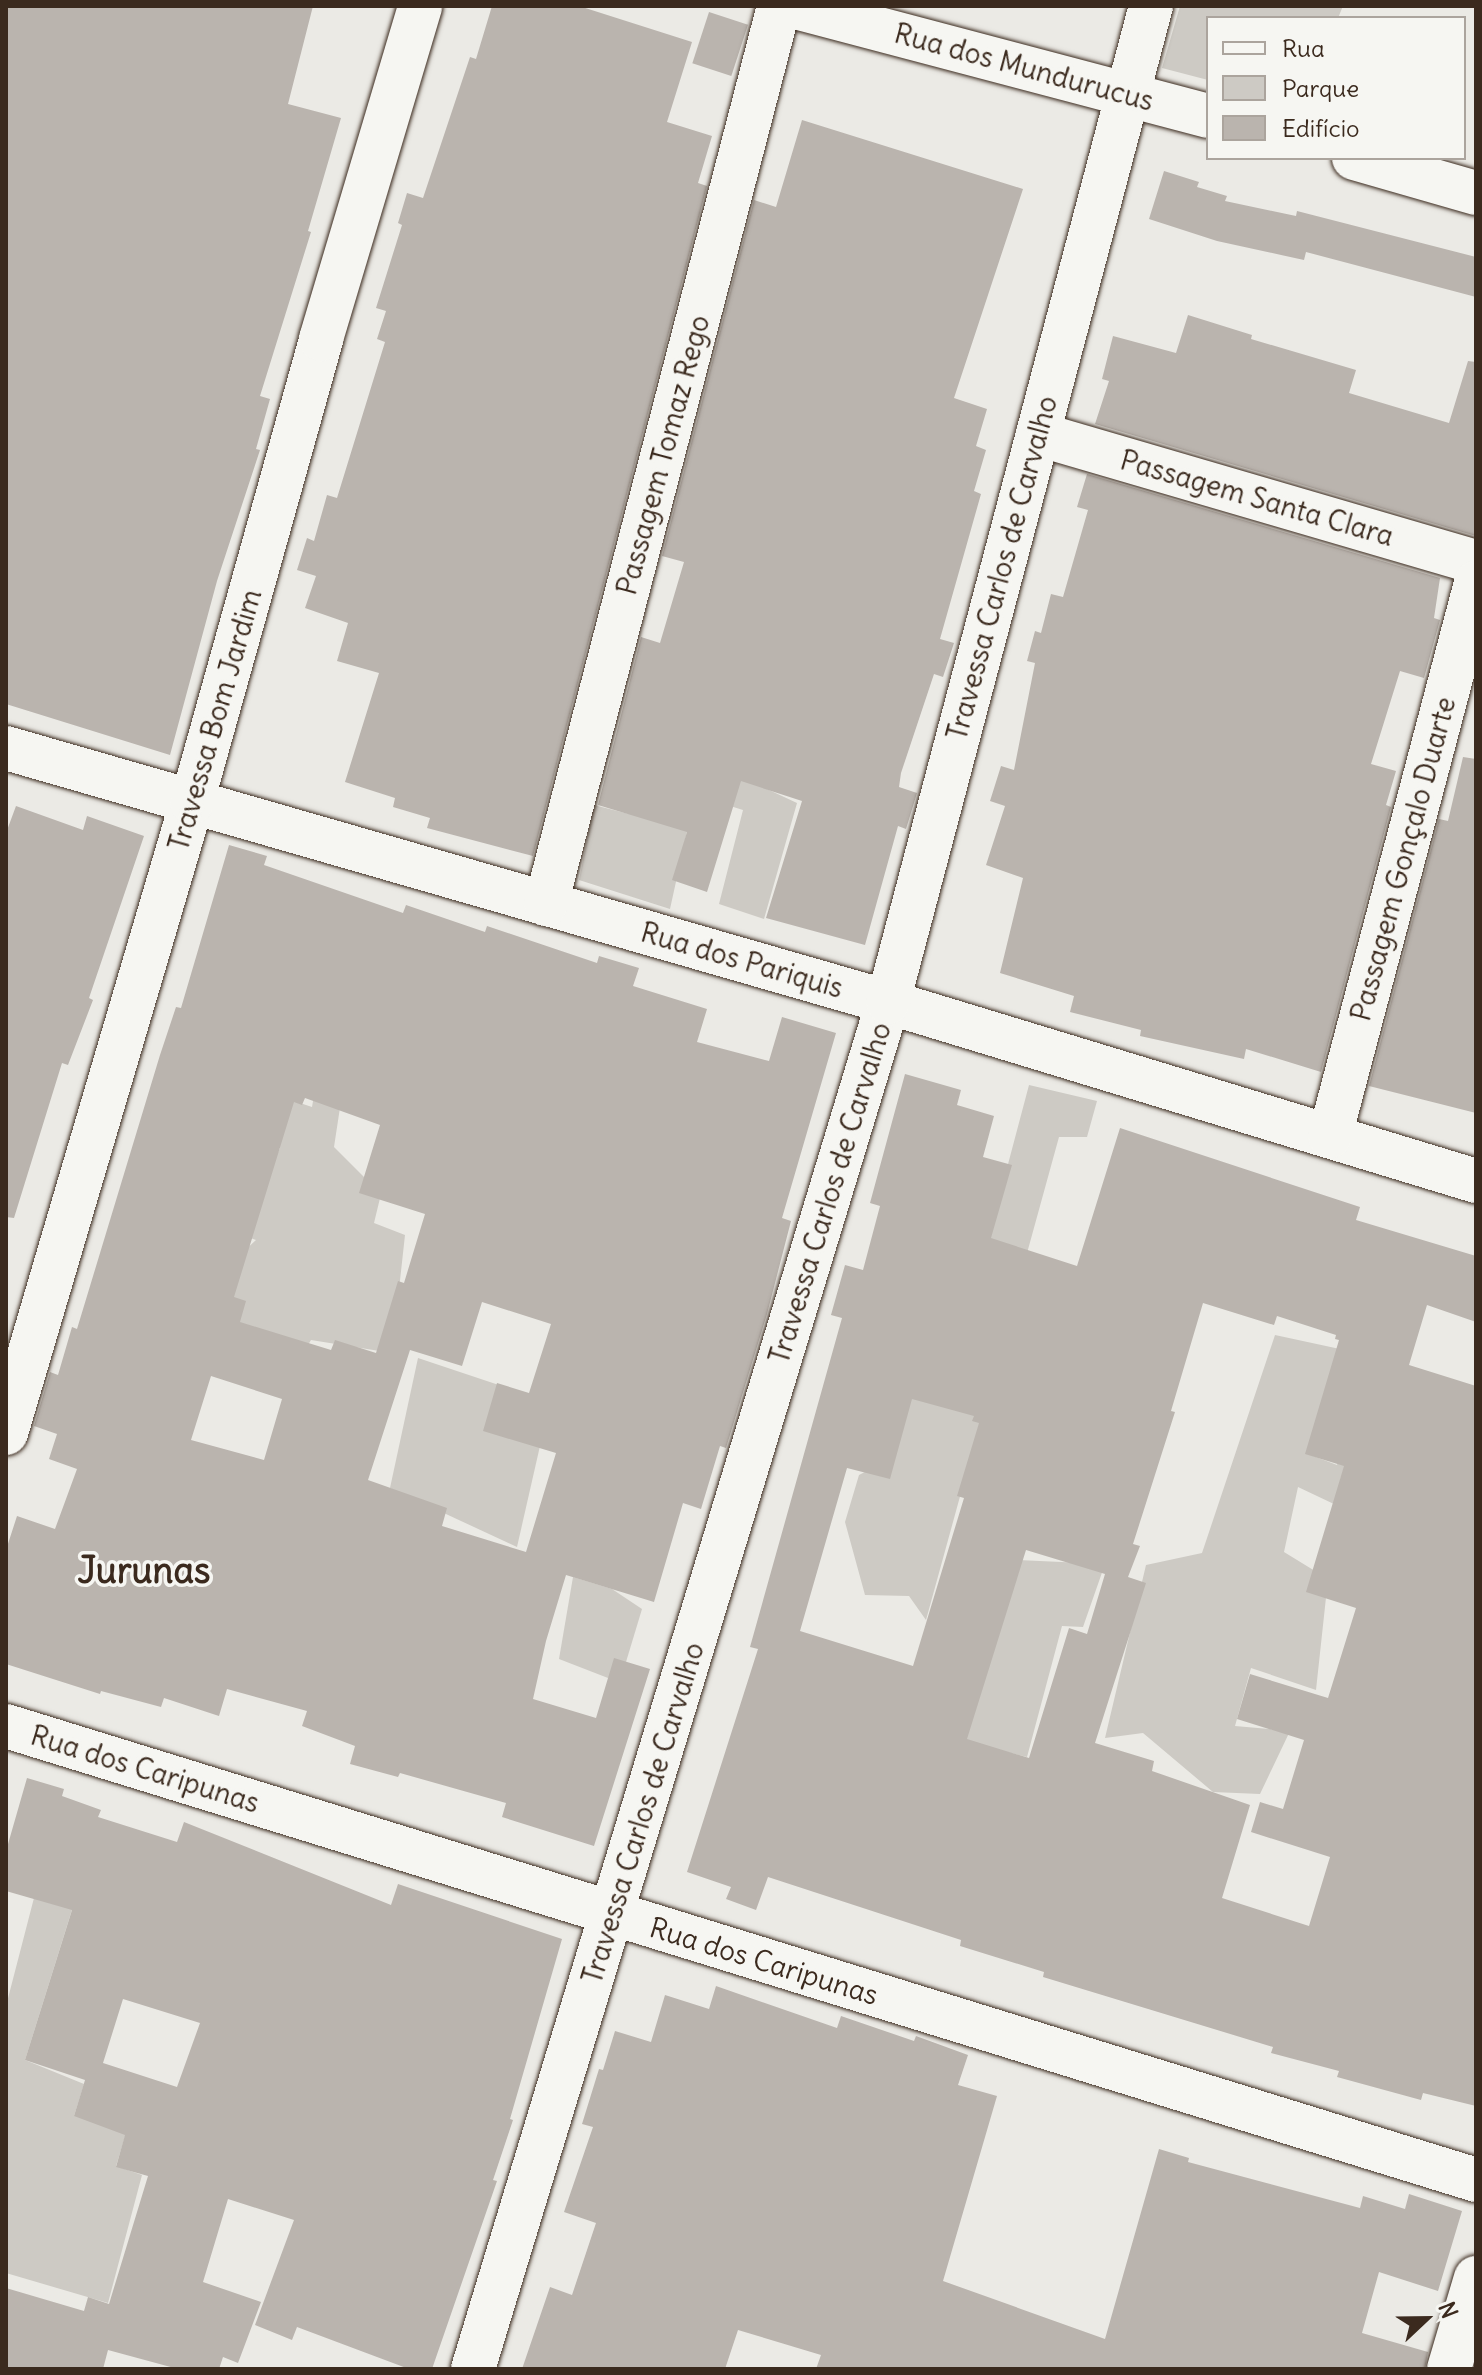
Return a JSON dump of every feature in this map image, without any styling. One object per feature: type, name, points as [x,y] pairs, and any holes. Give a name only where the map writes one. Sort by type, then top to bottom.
[{"type":"street","name":"Travessa Bom Jardim","points":[[6,1433],[192,802],[321,339],[420,6]]},
{"type":"street","name":"Passagem Tomaz Rego","points":[[546,904],[779,6]]},
{"type":"street","name":"Rua dos Mundurucus","points":[[792,6],[1206,115]]},
{"type":"street","name":"Travessa Carlos de Carvalho","points":[[473,2369],[888,1002],[1151,6]]},
{"type":"street","points":[[1361,160],[1476,193]]},
{"type":"street","name":"Passagem Santa Clara","points":[[1038,434],[1476,562]]},
{"type":"street","name":"Passagem Gonçalo Duarte","points":[[1330,1136],[1476,583]]},
{"type":"street","name":"Rua dos Pariquis","points":[[6,748],[888,1002],[1476,1181]]},
{"type":"street","name":"Rua dos Caripunas","points":[[6,1726],[1476,2180]]},
{"type":"street","points":[[1449,2369],[1476,2278]]},
{"type":"green space","points":[[1180,6],[1343,6],[1339,16],[1206,16],[1206,79],[1162,68]]},
{"type":"green space","points":[[648,754],[756,784],[797,803],[764,919],[719,904],[743,810],[695,795],[670,909],[579,880],[594,805],[629,814]]},
{"type":"green space","points":[[323,1043],[341,1101],[334,1147],[381,1194],[374,1223],[405,1235],[392,1353],[311,1340],[288,1378],[242,1326],[230,1302],[225,1269],[256,1240],[225,1229],[267,1176],[280,1148],[258,1119],[267,1092],[312,1107]]},
{"type":"green space","points":[[1029,1085],[1097,1101],[1087,1137],[1059,1137],[926,1620],[909,1596],[865,1595],[845,1522],[859,1475],[892,1458],[929,1318],[969,1311]]},
{"type":"green space","points":[[1275,1335],[1363,1354],[1308,1454],[1337,1465],[1349,1404],[1388,1424],[1341,1477],[1336,1505],[1298,1487],[1284,1552],[1328,1579],[1316,1690],[1251,1668],[1235,1726],[1290,1731],[1260,1794],[1213,1792],[1143,1733],[1105,1738],[1146,1565],[1202,1553]]},
{"type":"green space","points":[[418,1358],[550,1402],[517,1547],[390,1488]]},
{"type":"green space","points":[[1018,1560],[1105,1564],[1083,1627],[1062,1626],[1027,1757],[952,1739]]},
{"type":"green space","points":[[573,1577],[612,1589],[642,1609],[626,1662],[608,1678],[559,1659]]},
{"type":"green space","points":[[42,1867],[80,1884],[25,2060],[84,2084],[74,2116],[133,2110],[116,2166],[142,2175],[108,2303],[6,2273],[6,2006]]},
{"type":"building","points":[[6,6],[313,6],[288,104],[341,118],[308,231],[311,232],[260,396],[270,399],[256,449],[260,450],[217,581],[170,755],[6,704]]},
{"type":"building","points":[[492,6],[579,6],[692,42],[667,122],[712,136],[698,183],[707,186],[533,856],[427,828],[430,818],[393,807],[395,798],[345,782],[379,673],[337,661],[348,623],[305,608],[316,576],[297,570],[307,538],[314,541],[327,495],[337,498],[385,342],[377,339],[386,311],[376,308],[402,225],[398,223],[407,193],[423,198],[470,57],[476,59]]},
{"type":"building","points":[[709,12],[748,25],[731,76],[692,63]]},
{"type":"building","points":[[802,120],[1023,189],[954,398],[987,409],[976,446],[986,450],[974,491],[981,494],[940,639],[954,643],[943,677],[934,674],[901,773],[899,787],[917,793],[906,829],[898,826],[865,945],[766,918],[802,801],[741,781],[707,892],[672,880],[687,832],[598,805],[641,637],[660,643],[684,562],[662,556],[754,200],[776,207]]},
{"type":"building","points":[[1164,171],[1199,182],[1197,187],[1227,196],[1225,201],[1296,216],[1297,211],[1476,257],[1476,297],[1306,252],[1304,260],[1217,241],[1149,219]]},
{"type":"building","points":[[1188,315],[1252,335],[1251,339],[1356,370],[1349,393],[1449,423],[1468,361],[1476,362],[1476,536],[1095,424],[1109,381],[1102,379],[1113,336],[1176,353]]},
{"type":"building","points":[[1087,474],[1440,578],[1434,618],[1440,620],[1424,678],[1400,671],[1371,764],[1396,771],[1386,805],[1391,807],[1321,1072],[1246,1049],[1244,1059],[1140,1036],[1141,1030],[1070,1012],[1074,996],[1000,973],[1023,878],[986,865],[1005,806],[990,801],[1001,766],[1014,770],[1035,663],[1027,661],[1035,631],[1041,633],[1051,594],[1063,597],[1088,510],[1077,507]]},
{"type":"building","points":[[1463,757],[1476,759],[1476,1113],[1369,1086],[1439,819],[1448,821]]},
{"type":"building","points":[[16,806],[83,830],[87,816],[144,836],[89,998],[93,1000],[68,1065],[62,1063],[14,1218],[6,1217],[6,833]]},
{"type":"building","points":[[229,845],[267,856],[264,865],[403,913],[406,905],[485,932],[487,926],[597,963],[599,956],[639,968],[633,986],[707,1009],[697,1042],[769,1061],[782,1017],[836,1033],[782,1218],[791,1221],[767,1314],[726,1448],[720,1446],[701,1509],[683,1503],[654,1602],[566,1575],[546,1641],[533,1699],[596,1718],[614,1658],[650,1669],[594,1846],[502,1817],[506,1803],[400,1773],[398,1777],[350,1764],[355,1746],[302,1726],[307,1711],[227,1689],[219,1716],[164,1698],[161,1707],[101,1691],[100,1694],[6,1664],[6,1550],[17,1516],[55,1529],[77,1469],[49,1459],[57,1434],[34,1426],[50,1372],[58,1375],[72,1327],[77,1329],[160,1055],[176,1007],[181,1008]],"holes":[[[305,1098],[380,1125],[359,1193],[425,1214],[404,1283],[398,1281],[376,1353],[335,1340],[331,1350],[240,1322],[246,1301],[234,1297],[294,1102],[302,1105]],[[482,1302],[551,1324],[529,1393],[497,1383],[483,1431],[556,1453],[526,1552],[442,1526],[447,1508],[368,1480],[410,1350],[462,1366]],[[211,1376],[282,1399],[264,1460],[191,1440]]]},
{"type":"building","points":[[905,1074],[961,1090],[957,1105],[994,1116],[983,1157],[1012,1165],[991,1238],[1077,1266],[1120,1128],[1360,1207],[1356,1220],[1476,1256],[1476,1322],[1427,1305],[1409,1365],[1476,1386],[1476,2106],[1423,2093],[1421,2100],[1337,2077],[1339,2071],[1271,2053],[1273,2047],[1043,1977],[1044,1972],[960,1946],[961,1940],[768,1877],[756,1910],[726,1899],[731,1887],[687,1872],[758,1649],[750,1647],[842,1318],[831,1315],[845,1265],[863,1270],[880,1206],[870,1203]],"holes":[[[1203,1303],[1274,1325],[1277,1316],[1336,1335],[1335,1339],[1339,1340],[1305,1454],[1344,1466],[1306,1592],[1356,1608],[1328,1698],[1250,1674],[1237,1719],[1304,1740],[1283,1809],[1260,1802],[1251,1832],[1330,1857],[1309,1926],[1222,1898],[1250,1805],[1152,1771],[1154,1761],[1095,1743],[1146,1583],[1128,1577],[1140,1546],[1133,1544],[1175,1412],[1171,1411]],[[912,1399],[974,1416],[972,1421],[979,1423],[957,1496],[964,1498],[913,1666],[800,1631],[847,1468],[890,1479]],[[1026,1550],[1105,1574],[1087,1634],[1069,1628],[1029,1758],[967,1739]]]},
{"type":"building","points":[[27,1778],[64,1789],[62,1796],[101,1810],[98,1817],[177,1842],[184,1822],[391,1905],[398,1884],[562,1939],[510,2119],[513,2120],[493,2180],[497,2181],[432,2369],[409,2369],[297,2327],[292,2340],[255,2325],[294,2220],[228,2199],[203,2282],[261,2302],[238,2363],[223,2357],[219,2369],[178,2369],[108,2350],[103,2369],[6,2369],[6,2288],[84,2311],[88,2297],[109,2304],[148,2176],[116,2167],[125,2135],[74,2116],[85,2080],[25,2060],[72,1910],[6,1891],[6,1851]],"holes":[[[123,1999],[200,2023],[177,2087],[103,2063]]]},
{"type":"building","points":[[716,1986],[837,2028],[841,2016],[914,2041],[916,2036],[968,2055],[958,2085],[997,2096],[943,2281],[1105,2339],[1159,2149],[1189,2158],[1188,2162],[1360,2208],[1363,2196],[1405,2209],[1409,2194],[1462,2211],[1438,2291],[1379,2272],[1362,2333],[1428,2352],[1425,2369],[816,2369],[821,2355],[738,2330],[725,2369],[522,2369],[550,2287],[572,2295],[596,2223],[564,2212],[593,2127],[582,2124],[615,2031],[651,2042],[665,1995],[709,2009]]},
{"type":"district","name":"Jurunas","points":[[144,1571]]}]
